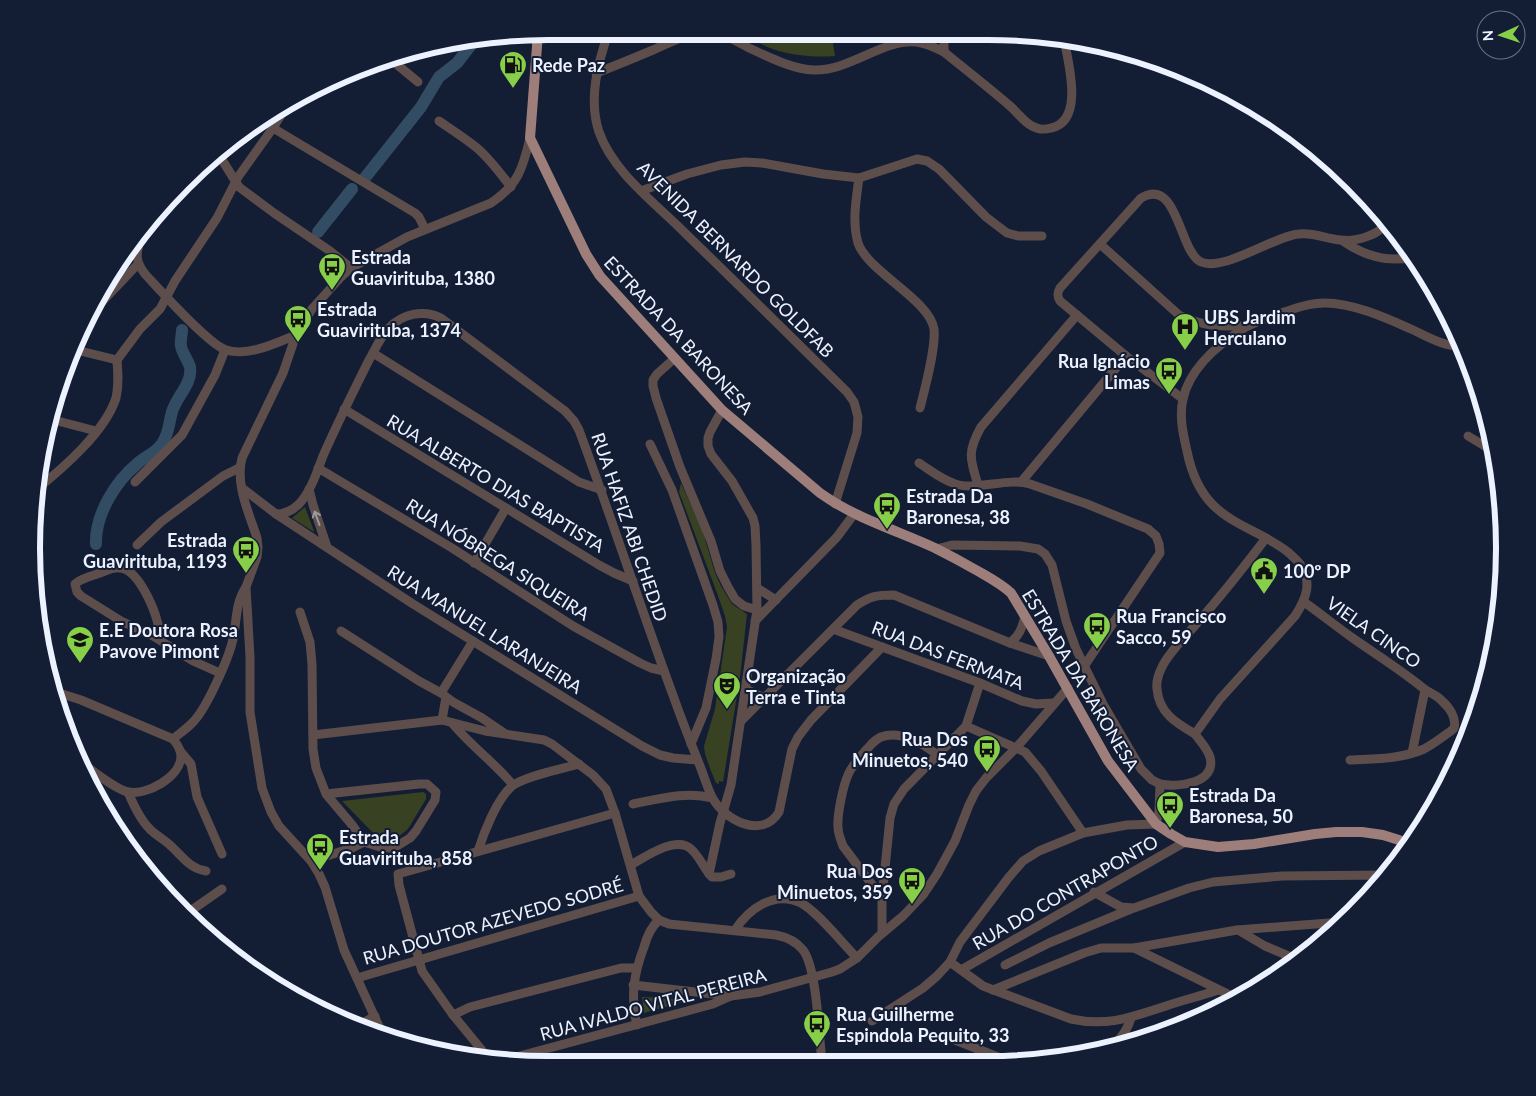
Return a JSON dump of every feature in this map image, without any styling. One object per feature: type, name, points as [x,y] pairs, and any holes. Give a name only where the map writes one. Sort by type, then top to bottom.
[{"type":"main road","points":[[530,138],[537,40]]},
{"type":"main road","name":"ESTRADA DA BARONESA","points":[[530,138],[592,264],[600,276],[722,410],[794,472],[835,504],[854,514],[936,548],[1002,585],[1011,593],[1068,688],[1108,761],[1156,824],[1185,842],[1218,847],[1322,834],[1362,832],[1383,835],[1402,842]]},
{"type":"street","name":"AVENIDA BERNARDO GOLDFAB","points":[[606,40],[596,74],[595,108],[599,130],[607,149],[641,191],[848,392],[854,402],[858,417],[857,433],[835,504]]},
{"type":"street","points":[[596,74],[677,40]]},
{"type":"street","points":[[735,40],[762,54],[813,70],[842,66],[903,42],[917,42],[944,52],[1032,126],[1043,130],[1056,127],[1064,120],[1070,110],[1072,89],[1065,46]]},
{"type":"street","points":[[944,40],[944,52]]},
{"type":"street","points":[[396,64],[418,82]]},
{"type":"street","points":[[44,483],[76,454],[96,431],[112,408],[118,381],[117,360],[140,330],[160,309],[217,218],[235,182],[280,117]]},
{"type":"street","points":[[438,121],[478,149],[490,160],[511,186]]},
{"type":"street","points":[[273,128],[416,213],[425,229]]},
{"type":"street","points":[[173,739],[198,716],[231,648],[240,596],[246,587],[257,557],[258,547],[240,482],[239,468],[283,373],[296,335],[312,309],[351,268],[407,237],[491,203],[501,196],[511,186],[521,168],[530,138]]},
{"type":"street","points":[[222,159],[235,182],[244,192],[330,250],[351,268]]},
{"type":"street","points":[[641,191],[712,167],[745,162],[859,178],[917,159],[927,161],[939,168],[986,217],[1007,233],[1018,236],[1042,236]]},
{"type":"street","points":[[859,178],[855,211],[855,229],[859,246],[870,260],[922,308],[934,327],[934,340],[920,408]]},
{"type":"street","points":[[1183,399],[1126,356],[1060,302],[1058,297],[1060,288],[1141,198],[1152,193],[1166,200],[1175,214],[1190,250],[1196,259],[1202,262],[1212,264],[1227,260],[1294,234],[1314,234],[1343,241],[1370,255],[1392,260],[1404,258]]},
{"type":"street","points":[[1343,241],[1374,234],[1382,228]]},
{"type":"street","points":[[1100,244],[1179,315],[1194,322],[1210,325],[1248,326]]},
{"type":"street","points":[[138,249],[138,264],[145,274],[212,342],[226,350],[243,351],[263,348],[296,335]]},
{"type":"street","points":[[107,296],[138,264]]},
{"type":"street","points":[[1195,734],[1220,699],[1295,616],[1304,602],[1307,592],[1307,577],[1300,563],[1280,546],[1213,505],[1199,487],[1190,467],[1181,419],[1183,399],[1191,378],[1202,363],[1220,345],[1248,326],[1306,305],[1325,303],[1346,305],[1364,310],[1440,342],[1453,344]]},
{"type":"street","name":"RUA HAFIZ ABI CHEDID","points":[[276,514],[287,513],[294,509],[310,489],[344,409],[387,329],[396,321],[407,316],[428,314],[441,318],[565,412],[579,430],[602,490],[690,744],[712,798],[724,812]]},
{"type":"street","points":[[978,485],[970,454],[973,441],[981,427],[1077,315]]},
{"type":"street","points":[[135,482],[182,435],[226,350]]},
{"type":"street","points":[[80,351],[117,360]]},
{"type":"street","points":[[373,353],[579,482],[602,490]]},
{"type":"street","points":[[1022,481],[1126,356]]},
{"type":"street","points":[[675,358],[657,374],[653,380],[653,386],[680,467],[711,541],[720,571],[736,599],[744,606],[757,610]]},
{"type":"street","name":"RUA ALBERTO DIAS BAPTISTA","points":[[344,409],[599,565],[633,581]]},
{"type":"street","points":[[710,874],[720,824],[731,785],[757,610],[756,545],[753,518],[732,481],[711,454],[708,446],[710,432],[722,410]]},
{"type":"street","points":[[56,421],[96,431]]},
{"type":"street","points":[[1468,436],[1485,446]]},
{"type":"street","points":[[650,444],[672,490],[718,622],[718,644],[706,708],[690,744]]},
{"type":"street","points":[[919,463],[953,484],[978,485],[1022,481],[1087,504],[1140,526],[1156,536],[1160,553],[1085,665]]},
{"type":"street","points":[[672,490],[673,481],[680,467]]},
{"type":"street","points":[[137,545],[161,522],[223,476],[239,468]]},
{"type":"street","name":"RUA NÓBREGA SIQUEIRA","points":[[318,468],[590,635],[640,663],[664,671]]},
{"type":"street","name":"RUA MANUEL LARANJEIRA","points":[[242,488],[264,506],[327,547],[642,746],[660,755],[697,760]]},
{"type":"street","points":[[310,489],[313,505],[327,547]]},
{"type":"street","name":"RUA MANUEL LARANJEIRA","points":[[245,501],[252,501],[264,506]]},
{"type":"street","points":[[474,563],[506,508]]},
{"type":"street","points":[[755,621],[837,537],[854,514]]},
{"type":"street","points":[[1160,784],[1170,786],[1190,784],[1204,777],[1210,768],[1207,750],[1195,734],[1174,721],[1161,707],[1157,689],[1162,666],[1266,538]]},
{"type":"street","name":"ESTRADA DA BARONESA","points":[[936,548],[952,545],[1020,546],[1038,549],[1045,554],[1052,565],[1066,621],[1076,649],[1103,704],[1141,769],[1152,780],[1160,784],[1159,812],[1156,824]]},
{"type":"street","points":[[153,636],[158,624],[146,593],[140,584],[124,569],[114,568],[75,584],[75,589],[82,596],[121,621],[153,636],[193,661],[220,673]]},
{"type":"street","points":[[246,587],[250,657],[250,712],[262,788],[270,812],[279,826],[318,872],[325,887],[344,950],[379,1027]]},
{"type":"street","points":[[757,588],[776,600]]},
{"type":"street","points":[[741,720],[857,605],[868,598],[879,595],[894,595],[1010,643],[1049,656]]},
{"type":"street","name":"VIELA CINCO","points":[[1304,602],[1444,702],[1453,715],[1455,724],[1451,731],[1424,749],[1412,753]]},
{"type":"street","points":[[300,612],[310,642],[313,749],[316,768],[326,794],[364,842],[390,848],[410,838],[416,831],[435,800],[436,792],[428,784],[418,784],[326,794]]},
{"type":"street","points":[[1010,643],[1021,632],[1026,616]]},
{"type":"street","name":"RUA DAS FERMATA","points":[[833,629],[980,683],[1022,701],[1036,704],[1053,703]]},
{"type":"street","points":[[341,631],[506,734]]},
{"type":"street","points":[[442,720],[444,695],[473,641]]},
{"type":"street","points":[[724,812],[738,821],[753,826],[761,826],[775,819],[779,812],[792,749],[798,737],[811,720],[882,647]]},
{"type":"street","points":[[882,933],[882,898],[890,818],[894,804],[904,789],[966,726],[980,683]]},
{"type":"street","name":"RUA IVALDO VITAL PEREIRA","points":[[523,1055],[713,1004],[732,996],[760,992],[840,969],[856,958],[924,895],[955,840],[976,791],[1068,688]]},
{"type":"street","points":[[746,689],[764,698]]},
{"type":"street","points":[[1350,760],[1394,758],[1412,753],[1425,690]]},
{"type":"street","points":[[62,694],[81,700],[173,739],[191,764],[196,797],[222,854]]},
{"type":"street","points":[[313,735],[442,720],[465,727],[544,740],[552,744],[579,764],[606,789],[640,896],[645,905],[659,920],[669,924],[776,935],[785,937],[797,944],[806,955],[813,977],[821,1056]]},
{"type":"street","points":[[452,723],[464,738],[500,770],[513,786]]},
{"type":"street","points":[[966,726],[1025,752],[1042,770],[1083,833]]},
{"type":"street","points":[[882,898],[843,846],[838,827],[848,773],[875,740],[889,735],[898,736],[924,745],[937,755]]},
{"type":"street","points":[[90,769],[110,783],[128,792],[140,791],[154,788],[175,772],[181,758],[180,751]]},
{"type":"street","points":[[478,851],[496,808],[513,786],[533,777],[579,764]]},
{"type":"street","points":[[128,792],[132,802],[151,831],[172,847],[189,865],[206,871]]},
{"type":"street","points":[[633,804],[672,796],[688,795],[712,798]]},
{"type":"street","points":[[484,1052],[426,979],[422,971],[398,874],[615,813]]},
{"type":"street","points":[[872,1021],[923,988],[937,976],[950,962],[960,942],[1023,861],[1039,851],[1083,833],[1127,825],[1156,824]]},
{"type":"street","points":[[311,862],[364,842]]},
{"type":"street","name":"RUA DO CONTRAPONTO","points":[[961,970],[1094,892],[1185,842]]},
{"type":"street","points":[[631,865],[668,846],[682,844],[691,849],[712,877],[716,878],[731,874]]},
{"type":"street","points":[[1005,965],[1049,942],[1134,908],[1189,888],[1213,882],[1282,876],[1376,875]]},
{"type":"street","points":[[192,910],[222,889]]},
{"type":"street","points":[[1094,892],[1121,907],[1134,908]]},
{"type":"street","name":"RUA DOUTOR AZEVEDO SODRÉ","points":[[357,978],[640,896]]},
{"type":"street","points":[[735,930],[746,915],[760,904],[784,899],[799,902],[812,911],[856,958]]},
{"type":"street","points":[[637,1025],[633,1005],[633,985],[636,968],[648,934],[659,920]]},
{"type":"street","points":[[993,990],[1084,953],[1101,948],[1134,948],[1236,930],[1330,923]]},
{"type":"street","points":[[1236,930],[1265,946],[1289,956]]},
{"type":"street","points":[[1134,948],[1229,995]]},
{"type":"street","points":[[950,962],[972,979],[993,990],[1071,1019],[1082,1021],[1100,1022],[1131,1018],[1218,990]]},
{"type":"street","points":[[454,1015],[470,1007],[621,968],[636,968]]},
{"type":"street","points":[[633,985],[732,996]]},
{"type":"street","points":[[366,1022],[375,1016]]},
{"type":"street","points":[[1120,1039],[1129,1026],[1131,1018]]},
{"type":"street","points":[[955,1040],[995,1056]]},
{"type":"green space","points":[[755,40],[832,40],[835,56],[793,54]]},
{"type":"green space","points":[[681,483],[702,529],[715,573],[721,586],[732,604],[747,614],[740,677],[723,782],[719,781],[719,784],[716,783],[711,771],[704,746],[715,709],[727,627],[717,593],[679,492]]},
{"type":"green space","points":[[305,507],[314,531],[314,532],[292,518]]},
{"type":"green space","points":[[423,792],[426,794],[426,799],[408,829],[398,837],[388,840],[377,837],[342,801]]},
{"type":"green space","points":[[642,997],[645,997],[690,1000],[644,1013]]},
{"type":"waterway","points":[[364,179],[421,107],[439,77],[457,63],[470,46]]},
{"type":"waterway","points":[[318,232],[352,189]]},
{"type":"waterway","points":[[96,544],[99,522],[114,490],[129,471],[158,449],[167,435],[174,406],[187,384],[190,373],[190,367],[181,346],[182,330]]},
{"type":"place","name":"Rede Paz","points":[[513,89]]},
{"type":"place","name":"Estrada Guavirituba, 1380","points":[[332,291]]},
{"type":"place","name":"Estrada Guavirituba, 1374","points":[[298,343]]},
{"type":"place","name":"UBS Jardim Herculano","points":[[1185,351]]},
{"type":"place","name":"Rua Ignácio Limas","points":[[1169,395]]},
{"type":"place","name":"Estrada Da Baronesa, 38","points":[[887,530]]},
{"type":"place","name":"Estrada Guavirituba, 1193","points":[[246,574]]},
{"type":"place","name":"100º DP","points":[[1264,595]]},
{"type":"place","name":"Rua Francisco Sacco, 59","points":[[1097,650]]},
{"type":"place","name":"E.E Doutora Rosa Pavove Pimont","points":[[80,664]]},
{"type":"place","name":"Organização Terra e Tinta","points":[[727,710]]},
{"type":"place","name":"Rua Dos Minuetos, 540","points":[[987,773]]},
{"type":"place","name":"Estrada Da Baronesa, 50","points":[[1170,829]]},
{"type":"place","name":"Estrada Guavirituba, 858","points":[[320,871]]},
{"type":"place","name":"Rua Dos Minuetos, 359","points":[[912,905]]},
{"type":"place","name":"Rua Guilherme Espindola Pequito, 33","points":[[817,1048]]}]
